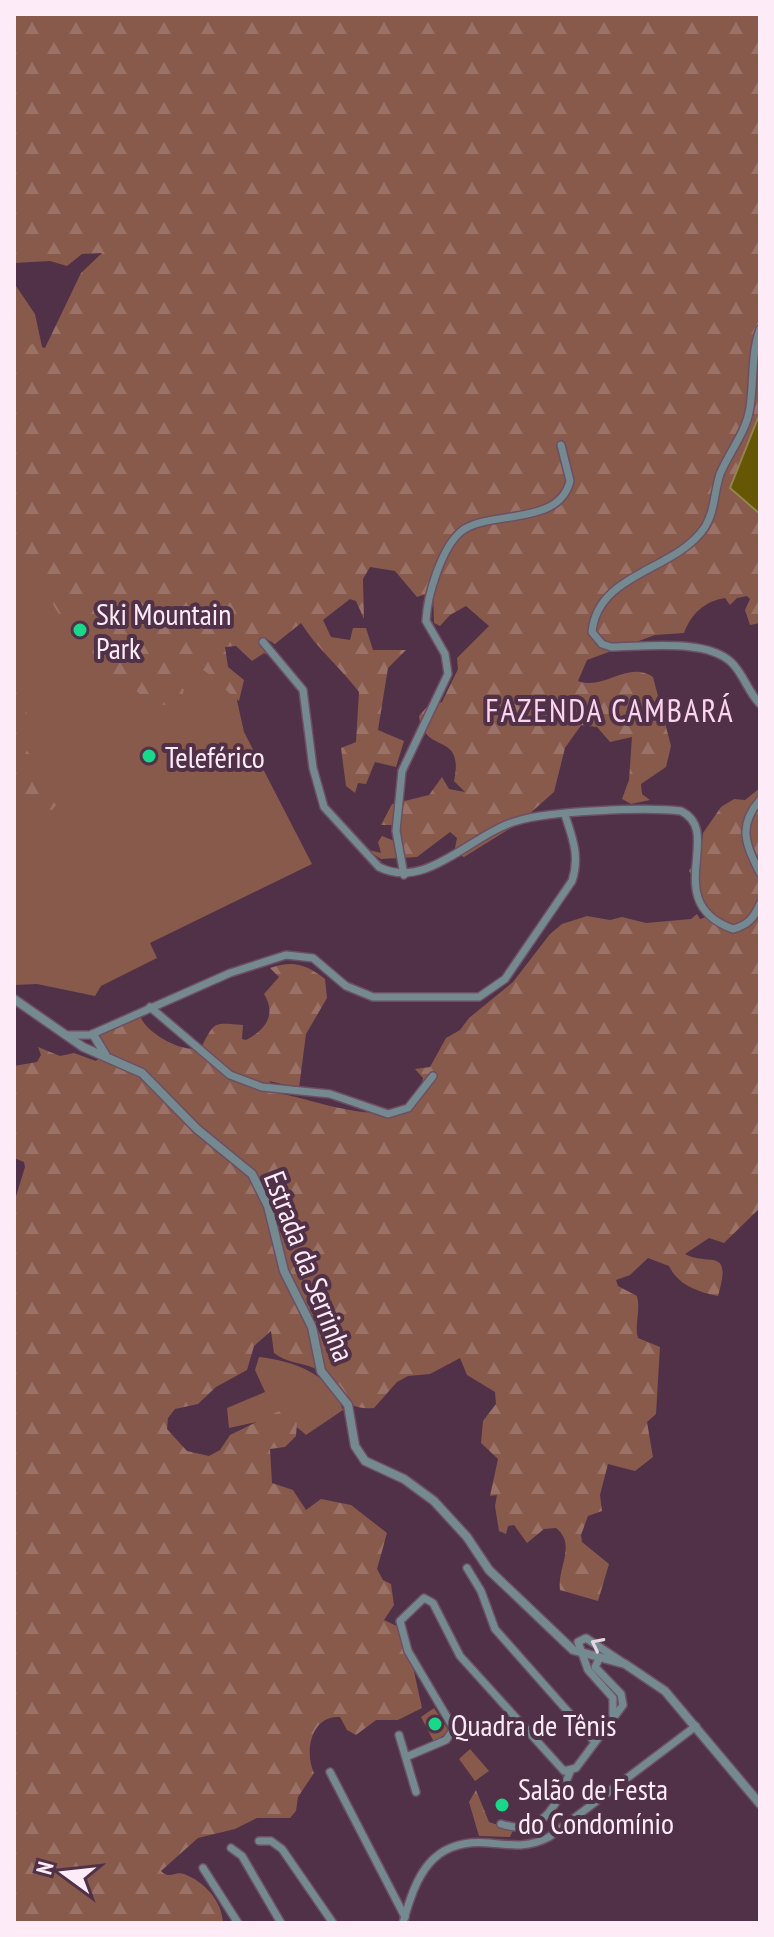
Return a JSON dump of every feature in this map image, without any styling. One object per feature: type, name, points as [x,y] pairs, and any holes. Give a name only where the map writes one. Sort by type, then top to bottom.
[{"type":"street","points":[[760,329],[754,345],[750,410],[720,476],[704,529],[672,555],[623,582],[611,594],[592,632],[602,644],[611,647],[668,645],[720,654],[731,662],[760,704]]},
{"type":"street","points":[[404,875],[396,831],[402,771],[448,674],[445,654],[426,621],[427,606],[440,565],[459,533],[469,527],[528,513],[560,500],[570,481],[561,445]]},
{"type":"street","points":[[263,642],[303,690],[313,768],[324,807],[379,867],[404,875],[416,874],[493,830],[517,820],[668,809],[681,811],[697,823],[700,833],[694,882],[710,915],[722,925],[733,929],[743,927],[753,919],[760,904]]},
{"type":"street","points":[[760,800],[751,810],[744,834],[760,873]]},
{"type":"street","points":[[68,1035],[92,1034],[255,964],[300,954],[313,958],[360,994],[479,997],[505,979],[572,881],[577,865],[576,851],[565,815]]},
{"type":"street","name":"Estrada da Serrinha","points":[[14,999],[83,1047],[142,1073],[190,1123],[235,1157],[257,1181],[268,1206],[284,1271],[312,1327],[321,1371],[348,1405],[359,1455],[373,1466],[404,1479],[434,1501],[467,1537],[489,1570],[580,1654],[625,1664],[665,1691],[760,1804]]},
{"type":"street","points":[[150,1007],[230,1075],[262,1087],[330,1094],[388,1114],[408,1108],[433,1076]]},
{"type":"street","points":[[83,1047],[92,1034]]},
{"type":"street","points":[[92,1034],[109,1057]]},
{"type":"street","points":[[467,1568],[481,1591],[495,1629],[594,1741]]},
{"type":"street","points":[[406,1757],[446,1740],[454,1729],[408,1651],[400,1621],[424,1598],[433,1603],[460,1656],[559,1769],[570,1772]]},
{"type":"street","points":[[613,1718],[613,1698],[588,1670],[578,1642],[586,1638],[625,1664]]},
{"type":"street","points":[[501,1824],[518,1830],[537,1823],[557,1803],[570,1772],[623,1705],[621,1694],[595,1667],[599,1659]]},
{"type":"street","points":[[404,1920],[414,1889],[436,1854],[454,1845],[484,1843],[518,1846],[542,1841],[696,1726]]},
{"type":"street","points":[[399,1735],[416,1792]]},
{"type":"street","points":[[330,1772],[404,1920]]},
{"type":"street","points":[[259,1841],[271,1841],[282,1849],[333,1923]]},
{"type":"street","points":[[231,1848],[247,1863],[281,1923]]},
{"type":"street","points":[[203,1868],[238,1923]]},
{"type":"green space","points":[[14,14],[760,14],[760,623],[750,625],[745,610],[750,599],[747,596],[737,598],[730,605],[725,598],[711,602],[691,620],[684,633],[655,635],[587,660],[578,681],[597,682],[634,672],[653,677],[671,746],[666,767],[641,784],[642,794],[650,800],[631,804],[622,799],[629,780],[632,737],[610,742],[597,727],[581,725],[565,748],[554,792],[519,823],[464,857],[454,853],[457,838],[450,832],[417,857],[381,859],[365,849],[381,853],[378,842],[382,836],[397,842],[398,831],[391,825],[381,825],[392,804],[429,795],[442,777],[449,789],[465,792],[454,781],[454,755],[428,736],[419,716],[426,708],[442,702],[458,669],[457,658],[489,626],[466,606],[450,615],[440,626],[434,623],[433,592],[417,597],[395,571],[370,567],[363,579],[364,619],[356,601],[350,599],[323,620],[331,637],[350,640],[353,628],[366,628],[373,650],[406,650],[388,668],[378,730],[404,741],[396,767],[375,762],[366,784],[358,783],[355,793],[346,786],[341,748],[356,742],[359,692],[301,623],[275,644],[263,637],[262,646],[268,655],[264,653],[252,661],[236,646],[225,647],[228,667],[244,680],[239,701],[209,674],[193,668],[173,676],[184,690],[180,703],[157,706],[112,674],[62,619],[30,567],[14,551],[14,359],[32,344],[45,348],[81,273],[102,253],[82,254],[67,266],[50,261],[14,263]]},
{"type":"green space","name":"Ski Mountain Park","points":[[14,283],[35,314],[44,356],[200,653],[236,696],[244,732],[312,864],[150,943],[157,958],[101,986],[95,996],[37,984],[14,985]]},
{"type":"green space","points":[[14,672],[24,676],[27,682],[26,749],[41,770],[67,792],[52,810],[14,807]]},
{"type":"green space","points":[[760,788],[760,1208],[724,1243],[709,1238],[685,1254],[720,1264],[722,1280],[718,1296],[689,1287],[669,1266],[648,1258],[630,1275],[616,1280],[618,1286],[637,1296],[638,1338],[660,1347],[656,1414],[647,1422],[653,1457],[635,1471],[608,1464],[600,1495],[602,1511],[588,1516],[581,1535],[582,1542],[609,1564],[598,1601],[560,1590],[566,1549],[562,1535],[556,1528],[544,1529],[527,1543],[514,1525],[508,1526],[506,1534],[499,1531],[495,1506],[497,1495],[490,1496],[498,1459],[481,1443],[483,1421],[496,1404],[495,1392],[467,1375],[460,1358],[430,1374],[408,1376],[397,1382],[374,1408],[362,1408],[345,1400],[323,1373],[274,1353],[271,1331],[254,1346],[247,1370],[216,1387],[198,1404],[175,1409],[168,1418],[167,1429],[187,1451],[209,1456],[220,1450],[230,1435],[285,1408],[293,1410],[297,1421],[296,1436],[285,1447],[270,1449],[272,1483],[293,1490],[306,1510],[321,1499],[351,1505],[387,1533],[377,1569],[383,1580],[391,1584],[394,1605],[384,1620],[405,1630],[422,1708],[398,1720],[376,1720],[356,1735],[347,1730],[340,1717],[322,1722],[312,1736],[310,1746],[314,1773],[298,1797],[296,1811],[290,1818],[257,1818],[235,1829],[198,1838],[161,1871],[167,1875],[184,1874],[205,1887],[216,1900],[223,1923],[14,1923],[14,1203],[25,1167],[24,1162],[14,1158],[14,1066],[37,1062],[41,1055],[38,1047],[60,1056],[74,1053],[96,1061],[104,1053],[97,1031],[134,1018],[141,1018],[151,1031],[185,1048],[201,1048],[209,1032],[221,1024],[243,1025],[242,1039],[246,1040],[259,1032],[269,1015],[264,994],[279,977],[270,968],[292,964],[312,970],[325,979],[327,998],[306,1034],[299,1088],[269,1081],[275,1087],[269,1092],[358,1111],[381,1113],[400,1109],[415,1098],[423,1078],[415,1069],[430,1067],[446,1038],[460,1030],[469,1018],[513,982],[550,934],[562,924],[587,916],[610,920],[622,917],[646,923],[691,919],[697,914],[700,919],[706,917],[696,880],[689,871],[701,853],[703,833],[721,807],[734,799],[745,800]]},
{"type":"green space","points":[[259,1357],[298,1366],[320,1378],[330,1387],[343,1410],[306,1435],[279,1421],[229,1428],[227,1408],[265,1392],[255,1370]]},
{"type":"green space","name":"Quadra de Tênis","points":[[434,1708],[449,1731],[434,1742],[421,1717]]},
{"type":"green space","points":[[470,1749],[489,1771],[475,1781],[459,1759]]},
{"type":"green space","points":[[476,1790],[489,1822],[513,1830],[510,1837],[479,1836],[469,1802]]},
{"type":"shaded area","points":[[760,413],[760,514],[730,488]]},
{"type":"place","name":"Ski Mountain Park","points":[[80,630]]},
{"type":"place","name":"Teleférico","points":[[149,756]]},
{"type":"place","name":"Quadra de Tênis","points":[[435,1724]]},
{"type":"place","name":"Salão de Festa do Condomínio","points":[[502,1805]]},
{"type":"district","name":"FAZENDA CAMBARÁ","points":[[610,710]]}]
